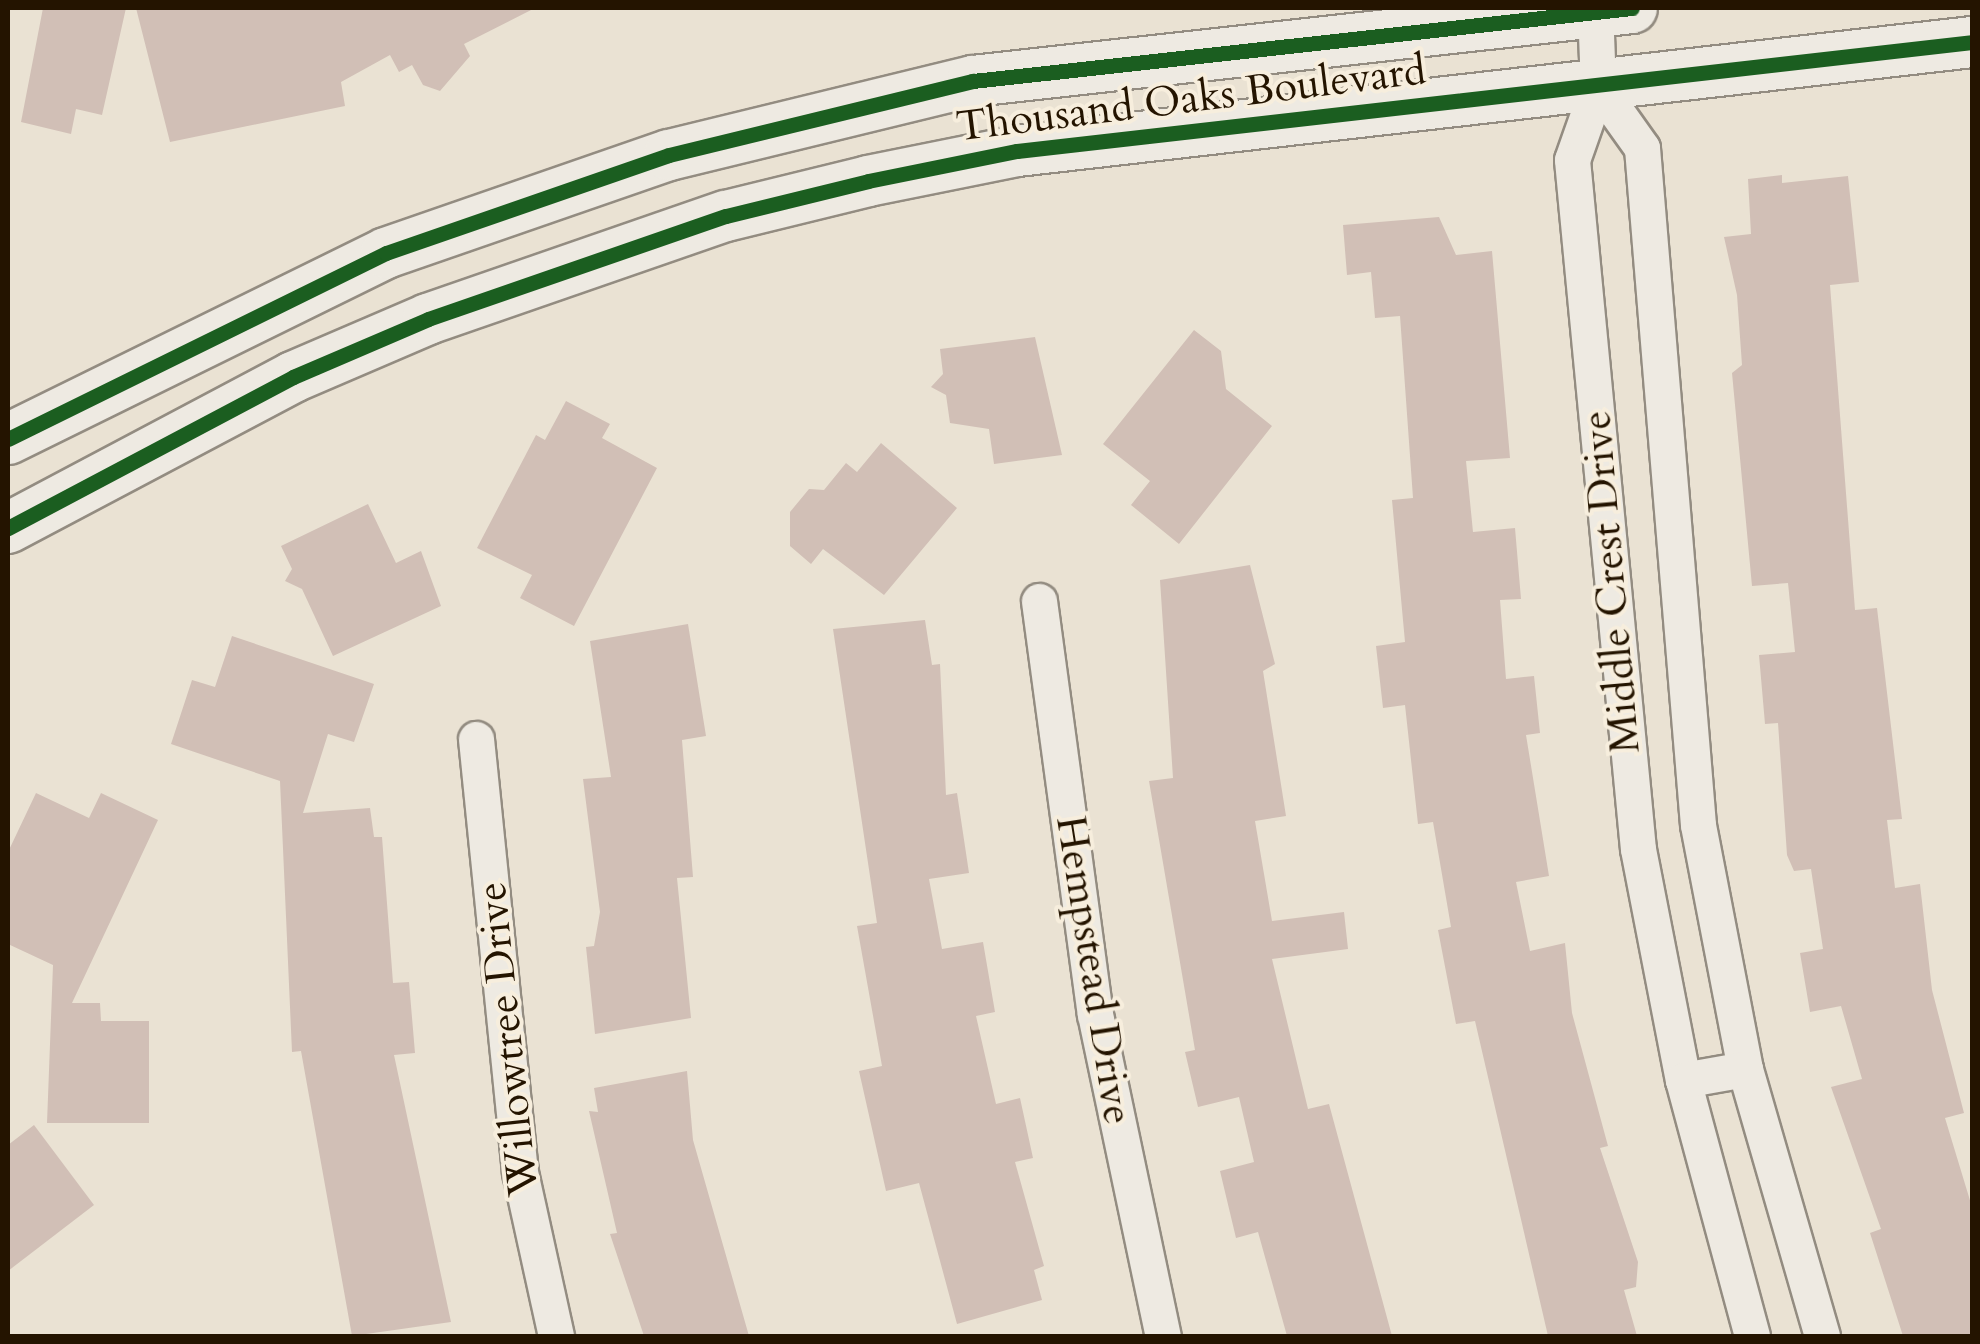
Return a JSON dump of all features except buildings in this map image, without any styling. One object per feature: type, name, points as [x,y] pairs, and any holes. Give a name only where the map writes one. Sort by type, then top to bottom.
[{"type":"main road","name":"Thousand Oaks Boulevard","points":[[8,438],[386,254],[668,154],[973,81],[1607,9]]},
{"type":"main road","name":"Thousand Oaks Boulevard","points":[[8,528],[293,377],[428,319],[726,216],[1017,151],[1972,42]]},
{"type":"street","name":"Middle Crest Drive","points":[[1607,9],[1598,86],[1572,160],[1638,849],[1683,1080],[1752,1336]]},
{"type":"street","name":"Middle Crest Drive","points":[[1598,86],[1642,148],[1698,825],[1745,1069],[1822,1336]]},
{"type":"street","name":"Hempstead Drive","points":[[1039,601],[1096,1014],[1164,1336]]},
{"type":"street","name":"Willowtree Drive","points":[[476,739],[520,1172],[556,1336]]},
{"type":"street","points":[[1683,1080],[1745,1069]]},
{"type":"cycle path","points":[[8,439],[386,253],[669,155],[973,81],[1632,8]]},
{"type":"cycle path","points":[[8,528],[293,377],[428,319],[726,216],[868,181],[1017,151],[1972,42]]}]
